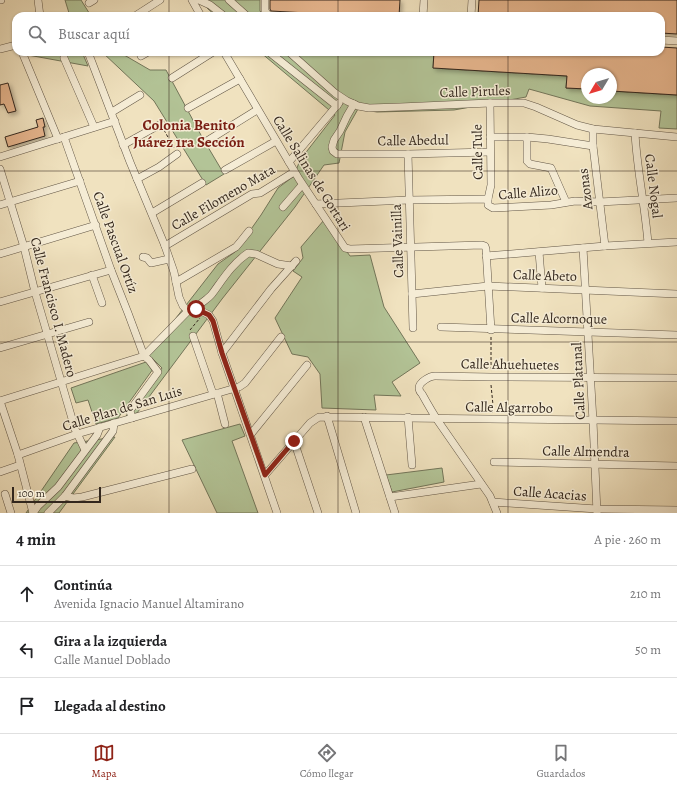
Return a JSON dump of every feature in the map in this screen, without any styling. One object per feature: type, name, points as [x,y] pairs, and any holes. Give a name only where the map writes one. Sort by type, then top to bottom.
[{"type":"street","points":[[38,0],[40,12]]},
{"type":"street","points":[[141,12],[160,0]]},
{"type":"street","points":[[199,12],[192,0],[198,0],[210,5],[219,12]]},
{"type":"street","points":[[229,0],[243,12]]},
{"type":"street","points":[[265,0],[266,12]]},
{"type":"street","points":[[423,12],[424,0]]},
{"type":"street","points":[[471,12],[472,0]]},
{"type":"street","points":[[665,40],[677,41]]},
{"type":"street","points":[[0,49],[12,46]]},
{"type":"street","name":"Calle Pascual Ortíz","points":[[24,56],[80,181],[111,270],[124,300],[144,356]]},
{"type":"street","points":[[90,56],[112,112],[123,145],[170,259],[182,303],[188,311]]},
{"type":"street","points":[[172,78],[207,56]]},
{"type":"street","name":"Calle Salinas de Gortari","points":[[226,56],[302,185],[346,248],[412,248],[482,245],[485,246],[486,256]]},
{"type":"street","points":[[274,56],[337,106]]},
{"type":"street","name":"Calle Pirules","points":[[294,56],[343,99],[368,108],[490,103],[528,104],[577,125],[593,129],[677,136]]},
{"type":"street","points":[[64,58],[94,127]]},
{"type":"street","points":[[188,108],[240,79]]},
{"type":"street","points":[[112,112],[140,95]]},
{"type":"street","name":"Calle Filomeno Mata","points":[[289,162],[343,99]]},
{"type":"street","name":"Calle Tule","points":[[488,199],[491,185],[490,103]]},
{"type":"street","name":"Calle Abedul","points":[[354,104],[333,143],[334,151],[337,154],[490,152]]},
{"type":"street","points":[[206,141],[257,110]]},
{"type":"street","points":[[0,157],[114,121]]},
{"type":"street","points":[[123,145],[161,124]]},
{"type":"street","name":"Azonas","points":[[593,129],[593,146],[605,246]]},
{"type":"street","name":"Calle Nogal","points":[[635,133],[637,162],[648,243]]},
{"type":"street","points":[[490,137],[527,137],[593,146]]},
{"type":"street","points":[[527,137],[527,160],[530,164],[551,168],[566,202]]},
{"type":"street","points":[[225,170],[276,140]]},
{"type":"street","points":[[137,179],[159,167],[178,154]]},
{"type":"street","name":"Calle Vainilla","points":[[408,154],[412,248],[413,328]]},
{"type":"street","name":"Calle Francisco I. Madero","points":[[0,169],[24,247],[35,292],[61,382],[77,434],[85,450]]},
{"type":"street","name":"Calle Filomeno Mata","points":[[165,246],[252,194],[260,193],[294,172]]},
{"type":"street","points":[[0,205],[80,181]]},
{"type":"street","points":[[152,213],[202,183]]},
{"type":"street","points":[[283,207],[302,185]]},
{"type":"street","name":"Calle Alizo","points":[[316,204],[409,200],[488,199],[488,205],[493,208],[551,205],[583,201],[599,202],[677,198]]},
{"type":"street","points":[[0,254],[96,225]]},
{"type":"street","points":[[176,282],[236,247],[249,231]]},
{"type":"street","points":[[490,330],[486,256],[605,246],[677,242]]},
{"type":"street","name":"Calle Platanal","points":[[583,248],[597,511]]},
{"type":"street","points":[[539,252],[542,288]]},
{"type":"street","points":[[199,310],[222,279],[246,254],[251,253],[278,264],[294,264],[271,289],[222,353]]},
{"type":"street","points":[[143,257],[147,258],[151,263],[170,259]]},
{"type":"street","points":[[0,302],[111,270]]},
{"type":"street","points":[[92,275],[102,303]]},
{"type":"street","name":"Calle Abeto","points":[[412,294],[488,286],[677,294]]},
{"type":"street","points":[[33,513],[18,456],[0,401],[144,356],[188,311],[199,310],[210,316],[213,321],[222,353],[277,513]]},
{"type":"street","points":[[0,348],[89,322]]},
{"type":"street","name":"Calle Alcornoque","points":[[441,327],[490,330],[588,331],[677,335]]},
{"type":"street","points":[[193,336],[225,424]]},
{"type":"street","name":"Calle Plan de San Luis","points":[[18,456],[77,434],[234,388],[245,383],[281,337]]},
{"type":"street","points":[[132,418],[130,411],[131,409],[158,372],[144,356]]},
{"type":"street","points":[[251,434],[307,365]]},
{"type":"street","name":"Calle Ahuehuetes","points":[[436,418],[432,409],[420,392],[419,387],[429,378],[435,376],[677,378]]},
{"type":"street","points":[[265,475],[314,420],[319,417],[326,416],[356,513]]},
{"type":"street","name":"Calle Algarrobo","points":[[326,416],[677,421]]},
{"type":"street","points":[[364,417],[395,513]]},
{"type":"street","points":[[408,417],[412,465]]},
{"type":"street","points":[[436,418],[494,502],[497,513]]},
{"type":"street","points":[[48,513],[65,496],[113,431],[114,423]]},
{"type":"street","points":[[33,513],[58,486],[97,435],[100,427]]},
{"type":"street","points":[[294,441],[318,513]]},
{"type":"street","name":"Calle Almendra","points":[[494,462],[677,466]]},
{"type":"street","points":[[0,472],[20,465]]},
{"type":"street","points":[[65,496],[73,498],[82,497],[192,469]]},
{"type":"street","points":[[390,497],[481,484]]},
{"type":"street","points":[[5,494],[11,513]]},
{"type":"street","name":"Calle Acacias","points":[[494,502],[597,511],[677,510]]},
{"type":"path","points":[[161,124],[178,154]]},
{"type":"path","points":[[193,336],[190,329],[198,321],[199,310]]},
{"type":"green space","points":[[65,0],[81,0],[88,12],[69,12]]},
{"type":"green space","points":[[201,0],[260,0],[261,12],[211,12]]},
{"type":"green space","points":[[33,56],[84,56],[88,66]]},
{"type":"green space","points":[[106,56],[126,56],[150,70],[166,70],[224,174],[206,185],[154,101]]},
{"type":"green space","points":[[265,56],[434,56],[433,68],[567,76],[566,88],[581,89],[581,103],[529,89],[526,97],[454,110],[377,112],[358,109],[345,132],[339,163],[324,165],[295,207],[222,299],[137,413],[126,416],[162,368],[148,354],[218,264],[235,252],[278,188],[294,176],[300,160],[335,115]]},
{"type":"green space","points":[[617,91],[677,95],[677,129],[659,128],[661,111],[590,106],[583,104],[617,104]]},
{"type":"green space","points":[[324,220],[350,256],[370,255],[384,307],[420,363],[392,382],[401,396],[374,395],[376,410],[322,408],[320,374],[308,357],[292,354],[275,318],[302,277],[293,271],[303,258],[301,247]]},
{"type":"green space","points":[[146,362],[153,369],[118,418],[96,424],[88,400],[76,403],[71,388]]},
{"type":"green space","points":[[240,424],[245,436],[232,441],[258,513],[217,513],[182,440]]},
{"type":"green space","points":[[115,437],[59,513],[26,513],[74,443]]},
{"type":"green space","points":[[442,468],[444,482],[392,492],[386,475]]},
{"type":"building","points":[[270,0],[400,0],[399,12],[289,12],[271,11]]},
{"type":"building","points":[[479,0],[677,0],[677,34],[665,33],[665,12],[478,12]]},
{"type":"building","points":[[665,47],[677,48],[677,95],[617,91],[617,68],[581,68],[581,89],[566,88],[567,76],[433,68],[434,56],[665,56]]},
{"type":"building","points":[[8,83],[16,111],[8,113],[4,104],[0,105],[0,85]]},
{"type":"building","points":[[43,118],[45,136],[8,147],[5,137],[38,127],[36,120]]},
{"type":"district","name":"Colonia Benito Juárez 1ra Sección","points":[[189,134]]},
{"type":"route","points":[[196,309],[209,315],[213,321],[222,353],[265,475],[294,441]]}]
